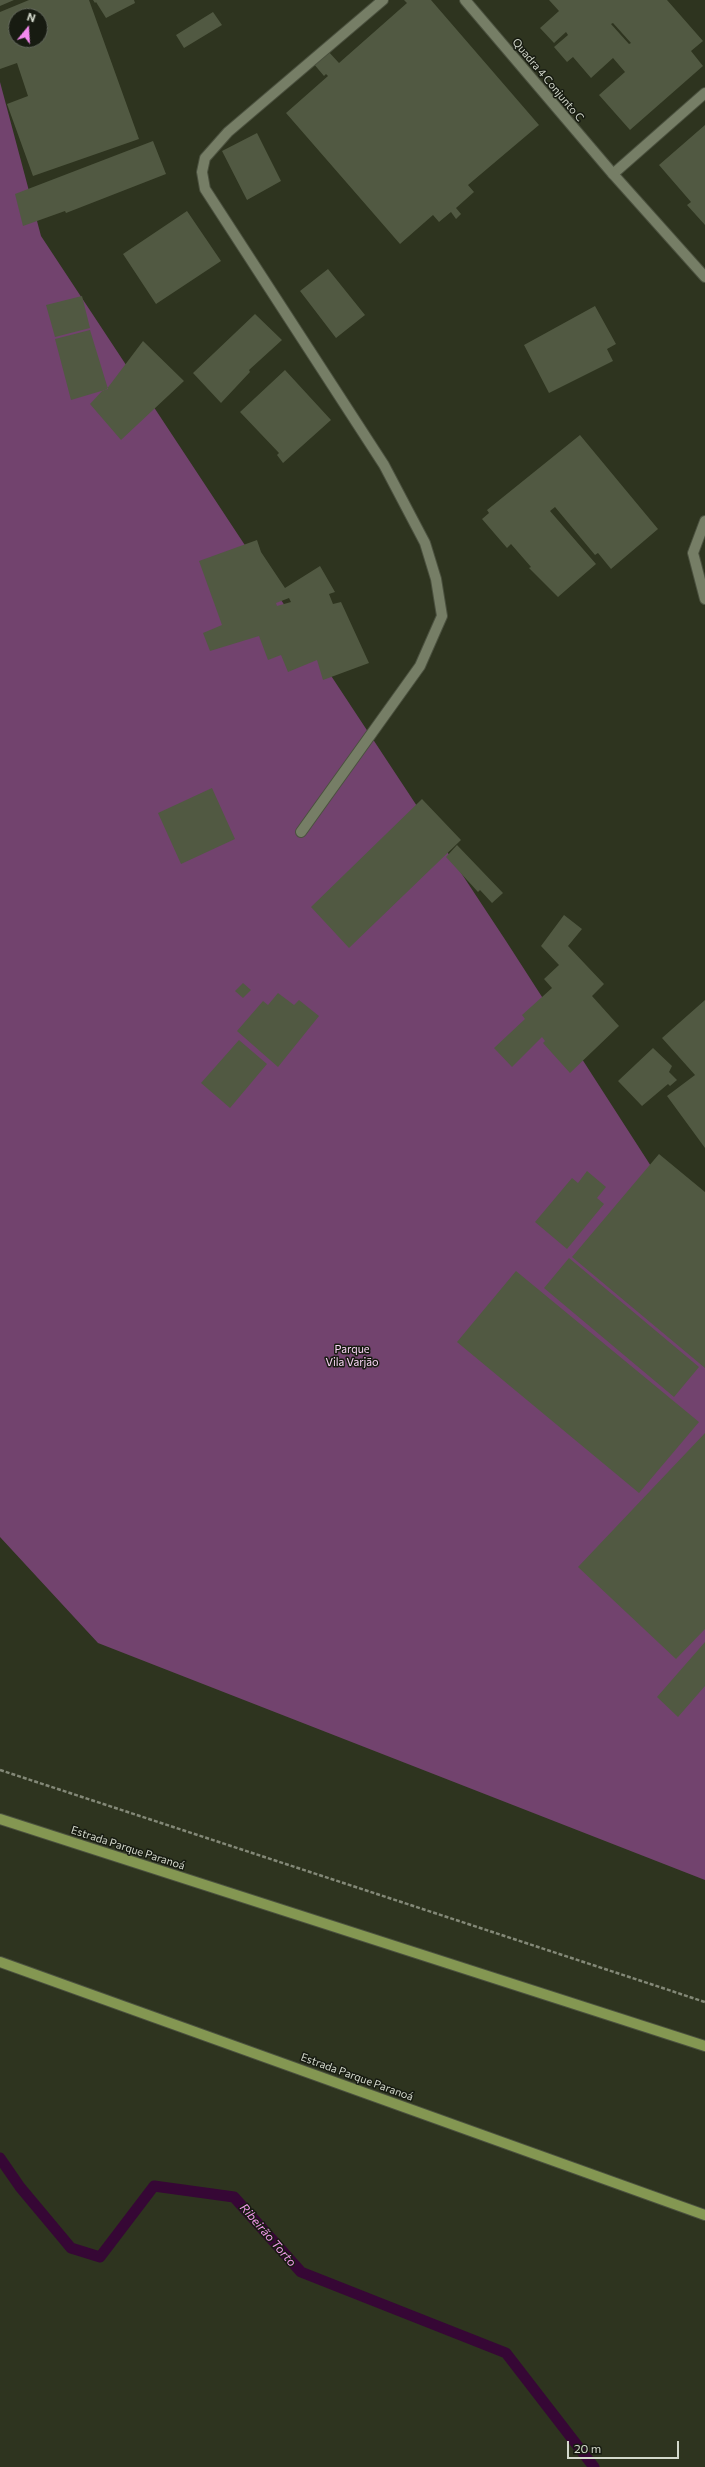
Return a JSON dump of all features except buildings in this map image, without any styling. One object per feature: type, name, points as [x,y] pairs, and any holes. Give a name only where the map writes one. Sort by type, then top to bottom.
[{"type":"main road","name":"Estrada Parque Paranoá","points":[[0,1819],[705,2046]]},
{"type":"main road","name":"Estrada Parque Paranoá","points":[[0,1962],[705,2215]]},
{"type":"street","points":[[301,832],[420,666],[442,616],[436,579],[425,543],[384,465],[205,189],[202,172],[204,158],[228,132],[383,0]]},
{"type":"street","name":"Quadra 4 Conjunto C","points":[[466,0],[613,174],[705,277]]},
{"type":"street","points":[[613,174],[705,93]]},
{"type":"street","points":[[705,522],[693,553],[705,599]]},
{"type":"path","points":[[0,1770],[705,2002]]},
{"type":"green space","name":"Parque Vila Varjão","points":[[0,82],[41,236],[506,941],[705,1250],[705,1880],[98,1643],[0,1537]]},
{"type":"waterway","name":"Ribeirão Torto","points":[[0,2158],[20,2187],[71,2248],[100,2257],[154,2186],[234,2197],[301,2272],[506,2353],[594,2467]]}]
